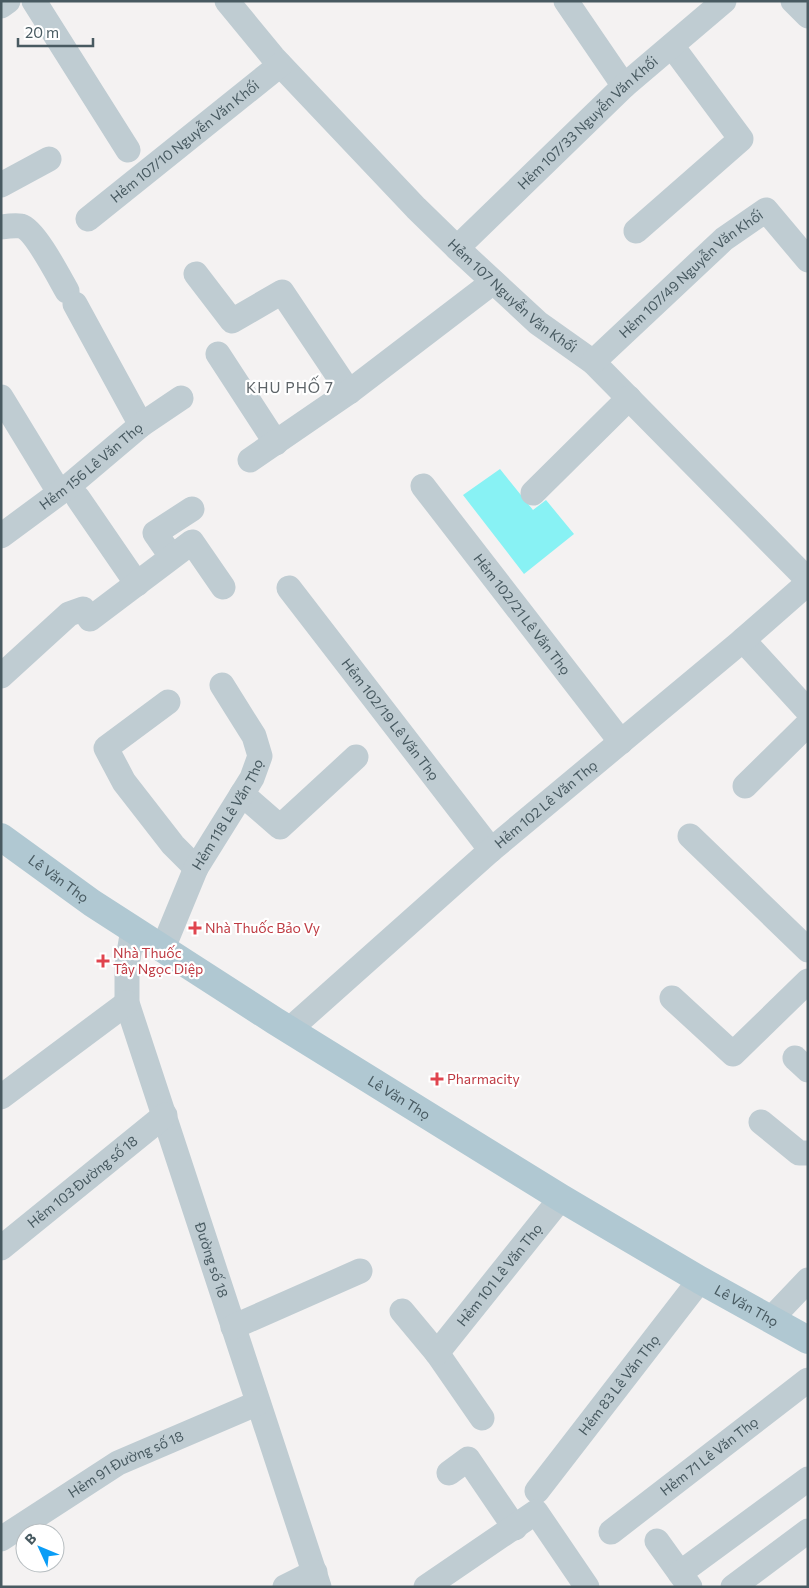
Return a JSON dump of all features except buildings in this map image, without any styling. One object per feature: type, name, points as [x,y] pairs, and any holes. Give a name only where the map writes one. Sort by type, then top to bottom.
[{"type":"main road","name":"Lê Văn Thọ","points":[[1,837],[92,903],[289,1030],[560,1198],[700,1280],[808,1340]]},
{"type":"street","points":[[1,6],[8,1]]},
{"type":"street","points":[[34,1],[128,150]]},
{"type":"street","name":"Hẻm 107 Nguyễn Văn Khối","points":[[227,1],[280,65],[457,248],[538,323],[593,362],[808,580]]},
{"type":"street","points":[[566,1],[624,86]]},
{"type":"street","points":[[793,1],[808,16]]},
{"type":"street","name":"Hẻm 107/33 Nguyễn Văn Khối","points":[[457,248],[624,86],[672,46],[715,4]]},
{"type":"street","points":[[636,230],[741,139],[672,46]]},
{"type":"street","name":"Hẻm 107/10 Nguyễn Văn Khối","points":[[88,219],[280,65]]},
{"type":"street","points":[[1,185],[49,159]]},
{"type":"street","name":"Hẻm 107/49 Nguyễn Văn Khối","points":[[593,362],[724,240],[766,210],[808,260]]},
{"type":"street","points":[[1,228],[10,225],[23,227],[34,236],[71,298],[141,425]]},
{"type":"street","points":[[196,274],[232,321],[282,292],[349,392]]},
{"type":"street","points":[[250,460],[349,392],[494,282]]},
{"type":"street","points":[[218,354],[276,443]]},
{"type":"street","points":[[1,397],[68,495],[137,584]]},
{"type":"street","name":"Hẻm 156 Lê Văn Thọ","points":[[1,536],[68,495],[70,485],[141,425],[181,398]]},
{"type":"street","points":[[533,493],[629,398]]},
{"type":"street","name":"Hẻm 102/21 Lê Văn Thọ","points":[[423,486],[621,742]]},
{"type":"street","points":[[171,556],[155,533],[192,509]]},
{"type":"street","points":[[1,676],[69,614],[82,609],[90,619],[192,542],[223,587]]},
{"type":"street","name":"Hẻm 102 Lê Văn Thọ","points":[[289,1030],[491,850],[743,640],[808,583]]},
{"type":"street","name":"Hẻm 102/19 Lê Văn Thọ","points":[[289,588],[491,850]]},
{"type":"street","points":[[743,640],[808,710]]},
{"type":"street","name":"Hẻm 118 Lê Văn Thọ","points":[[163,948],[196,868],[252,778],[260,756],[254,736],[222,685]]},
{"type":"street","points":[[168,702],[106,748],[124,782],[173,845],[196,868]]},
{"type":"street","points":[[745,786],[808,724]]},
{"type":"street","points":[[242,794],[280,827],[356,757]]},
{"type":"street","points":[[690,836],[808,950]]},
{"type":"street","name":"Đường số 18","points":[[133,930],[127,965],[127,1003],[317,1579]]},
{"type":"street","points":[[672,998],[733,1054],[808,981]]},
{"type":"street","points":[[1,1097],[127,1003]]},
{"type":"street","name":"Hẻm 103 Đường số 18","points":[[1,1248],[165,1115]]},
{"type":"street","points":[[761,1122],[798,1153],[808,1153]]},
{"type":"street","name":"Hẻm 101 Lê Văn Thọ","points":[[437,1352],[560,1198]]},
{"type":"street","points":[[233,1327],[360,1271]]},
{"type":"street","name":"Hẻm 83 Lê Văn Thọ","points":[[426,1587],[515,1528],[537,1502],[700,1280]]},
{"type":"street","points":[[771,1320],[808,1280]]},
{"type":"street","points":[[402,1311],[437,1352],[482,1418]]},
{"type":"street","name":"Hẻm 71 Lê Văn Thọ","points":[[611,1532],[808,1380]]},
{"type":"street","name":"Hẻm 91 Đường số 18","points":[[1,1539],[118,1463],[258,1403]]},
{"type":"street","points":[[449,1473],[468,1459],[515,1528]]},
{"type":"street","points":[[657,1540],[685,1580],[808,1479]]},
{"type":"street","points":[[537,1502],[587,1587]]},
{"type":"street","points":[[733,1587],[808,1531]]},
{"type":"street","points":[[286,1587],[317,1579]]},
{"type":"water","points":[[500,469],[533,510],[546,500],[574,534],[524,574],[463,495]]},
{"type":"place","name":"Nhà Thuốc Bảo Vy","points":[[195,928]]},
{"type":"place","name":"Nhà Thuốc Tây Ngọc Diệp","points":[[103,961]]},
{"type":"place","name":"Pharmacity","points":[[437,1079]]},
{"type":"district","name":"KHU PHỐ 7","points":[[290,388]]}]
